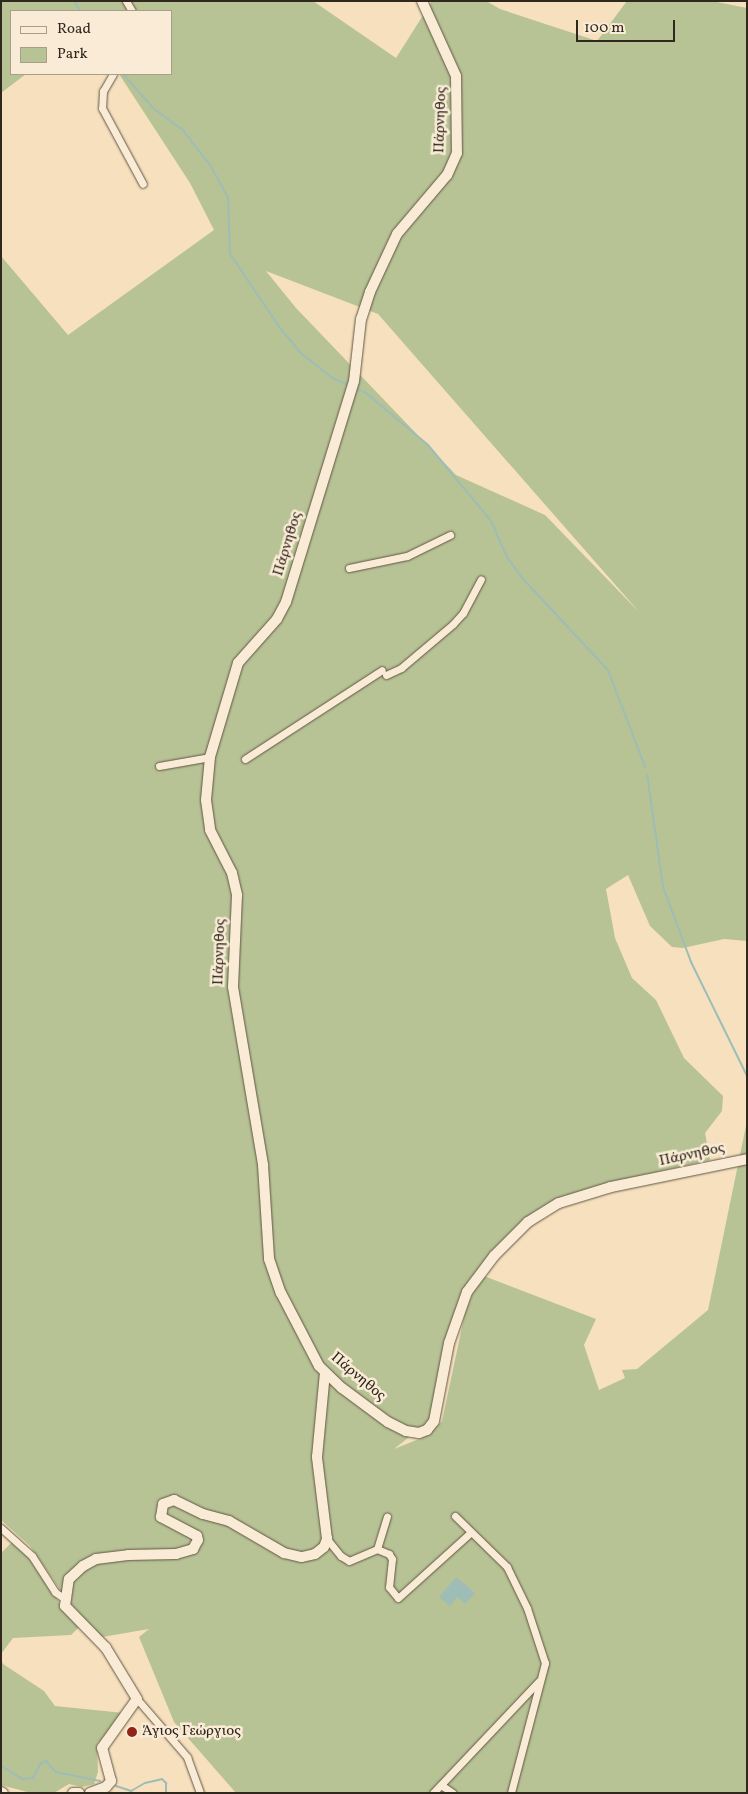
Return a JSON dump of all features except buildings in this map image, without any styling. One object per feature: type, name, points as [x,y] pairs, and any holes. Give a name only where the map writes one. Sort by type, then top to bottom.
[{"type":"main road","name":"Πάρνηθος","points":[[422,1],[456,76],[459,108],[457,153],[446,175],[405,221],[390,245],[365,305],[354,381],[286,602],[278,619],[238,663],[210,756],[206,800],[210,830],[232,873],[237,895],[233,986],[263,1165],[266,1249],[281,1293],[314,1358],[325,1373],[392,1424],[410,1433],[424,1431],[435,1418],[449,1343],[467,1292],[494,1256],[528,1222],[559,1203],[611,1187],[747,1159]]},
{"type":"main road","points":[[90,1793],[106,1787],[112,1781],[102,1748],[137,1699],[106,1648],[66,1608],[65,1599],[69,1579],[83,1566],[96,1560],[128,1555],[176,1554],[197,1543],[193,1533],[161,1517],[164,1504],[174,1500],[203,1514],[229,1521],[264,1543],[302,1557],[315,1554],[324,1547],[327,1539],[317,1458],[325,1373]]},
{"type":"main road","points":[[73,1793],[79,1793]]},
{"type":"street","points":[[112,75],[103,91],[104,116],[143,184]]},
{"type":"street","points":[[349,568],[407,556],[450,535]]},
{"type":"street","points":[[245,759],[384,672],[401,668],[453,624],[463,613],[480,579]]},
{"type":"street","points":[[159,766],[210,756]]},
{"type":"street","points":[[327,1539],[341,1556],[349,1561],[377,1548],[386,1516]]},
{"type":"street","points":[[455,1516],[507,1568],[527,1608],[544,1663],[511,1793]]},
{"type":"street","points":[[1,1528],[32,1556],[54,1592],[65,1599]]},
{"type":"street","points":[[377,1548],[392,1556],[389,1587],[398,1598],[471,1532]]},
{"type":"street","points":[[433,1793],[540,1679]]},
{"type":"street","points":[[137,1699],[187,1756],[200,1793]]},
{"type":"street","points":[[441,1785],[453,1793]]},
{"type":"green space","points":[[1,1],[313,1],[396,58],[432,1],[486,1],[500,9],[597,41],[627,1],[712,1],[747,8],[747,941],[724,939],[683,948],[672,947],[650,926],[628,875],[606,889],[615,938],[632,978],[656,1000],[684,1058],[723,1096],[722,1111],[705,1133],[710,1160],[622,1180],[524,1223],[457,1309],[433,1418],[394,1449],[429,1435],[442,1421],[465,1313],[474,1290],[484,1276],[596,1319],[584,1345],[599,1390],[625,1378],[622,1370],[637,1369],[708,1310],[747,1121],[747,1793],[236,1793],[174,1722],[139,1637],[149,1629],[102,1637],[70,1604],[30,1546],[1,1520],[1,256],[68,335],[214,230],[190,183],[120,75],[172,75],[172,10],[10,10],[10,75],[25,75],[1,93]],"holes":[[[266,271],[378,314],[640,613],[545,515],[456,475],[296,308]]]},
{"type":"green space","points":[[13,1541],[31,1557],[60,1604],[81,1625],[71,1635],[13,1638],[1,1654],[1,1553]]},
{"type":"green space","points":[[1,1659],[3,1664],[44,1691],[55,1706],[124,1713],[97,1744],[98,1772],[94,1784],[82,1787],[69,1784],[54,1793],[31,1793],[1,1785]]},
{"type":"water","points":[[456,1577],[475,1593],[465,1604],[457,1597],[450,1606],[439,1597]]},
{"type":"waterway","points":[[74,1],[79,10]]},
{"type":"waterway","points":[[124,75],[154,109],[182,129],[210,165],[228,197],[230,254],[280,328],[303,355],[332,378],[348,385]]},
{"type":"waterway","points":[[355,388],[366,393],[428,445],[491,521],[507,557],[523,579],[608,670],[645,767]]},
{"type":"waterway","points":[[647,774],[663,887],[691,962],[747,1076]]},
{"type":"waterway","points":[[1,1766],[23,1779],[33,1778],[40,1764],[46,1761],[56,1772],[100,1781]]},
{"type":"waterway","points":[[116,1786],[131,1791],[145,1783],[162,1779],[166,1783],[166,1793]]},
{"type":"place","name":"Άγιος Γεώργιος","points":[[132,1732]]}]
